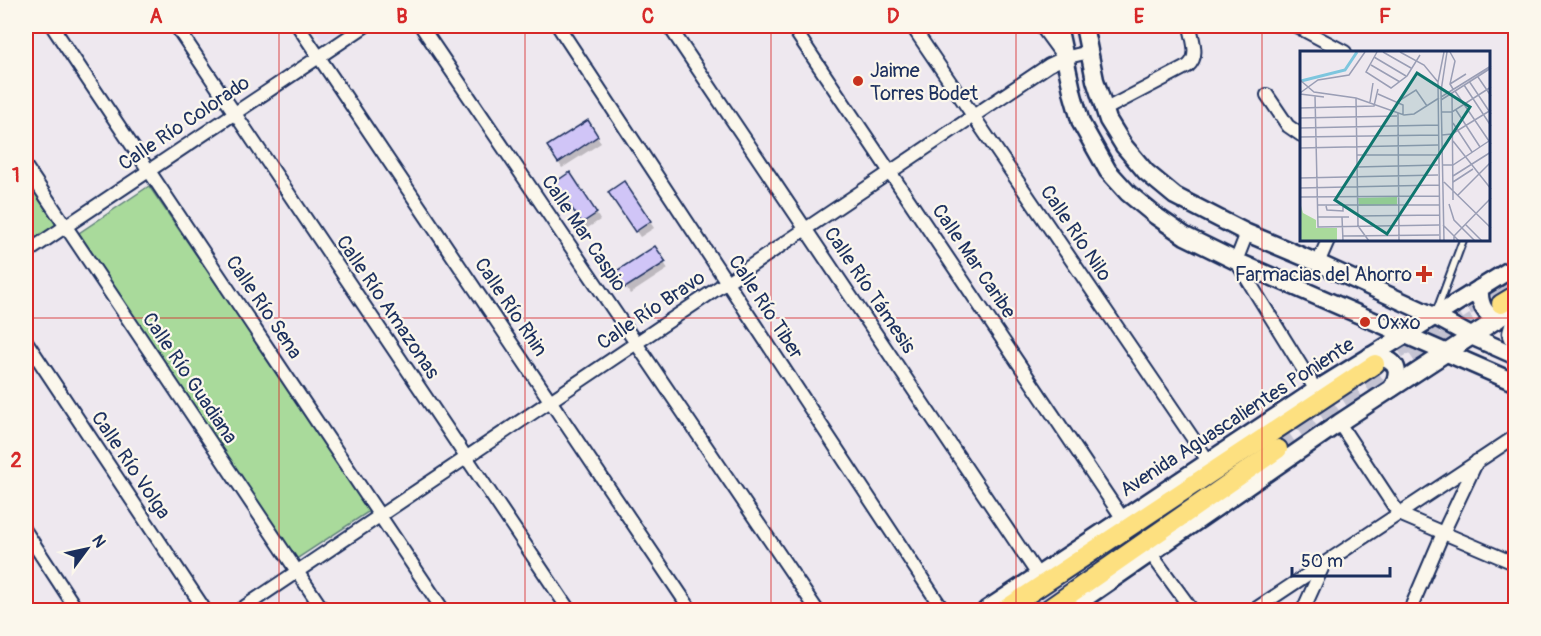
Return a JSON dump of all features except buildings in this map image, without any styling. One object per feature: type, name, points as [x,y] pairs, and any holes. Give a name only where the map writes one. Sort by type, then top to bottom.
[{"type":"main road","points":[[1058,26],[1072,95],[1081,123],[1108,171],[1128,193],[1156,216],[1185,236],[1236,261],[1447,352],[1515,384]]},
{"type":"main road","points":[[1084,26],[1104,110],[1124,146],[1146,172],[1175,196],[1247,233],[1434,316],[1515,356]]},
{"type":"main road","name":"Avenida Aguascalientes Poniente","points":[[1004,610],[1373,360],[1406,334],[1515,266]]},
{"type":"main road","points":[[1480,288],[1481,306],[1486,313],[1507,307]]},
{"type":"main road","points":[[1068,610],[1339,423],[1471,336],[1507,307]]},
{"type":"main road","points":[[1515,316],[1511,333],[1515,346]]},
{"type":"main road","points":[[1373,360],[1390,360],[1395,366],[1397,379],[1392,388]]},
{"type":"main road","name":"Avenida Aguascalientes Poniente","points":[[986,610],[1316,390],[1373,360]]},
{"type":"main road","points":[[1047,610],[1278,449]]},
{"type":"street","name":"Calle Río Sena","points":[[52,26],[443,610]]},
{"type":"street","name":"Calle Río Amazonas","points":[[176,26],[569,610]]},
{"type":"street","name":"Calle Río Rhin","points":[[298,26],[692,610]]},
{"type":"street","name":"Calle Río Colorado","points":[[26,253],[365,26]]},
{"type":"street","name":"Calle Mar Caspio","points":[[421,26],[817,610]]},
{"type":"street","name":"Calle Río Tiber","points":[[558,26],[943,610]]},
{"type":"street","name":"Calle Río Támesis","points":[[669,26],[1038,575]]},
{"type":"street","name":"Calle Mar Caribe","points":[[792,26],[1124,519]]},
{"type":"street","name":"Calle Río Nilo","points":[[912,26],[1209,462]]},
{"type":"street","points":[[1041,26],[1064,58]]},
{"type":"street","points":[[1104,110],[1194,61],[1190,26]]},
{"type":"street","points":[[1296,26],[1343,51]]},
{"type":"street","name":"Calle Río Bravo","points":[[240,610],[1049,64],[1089,52]]},
{"type":"street","points":[[1267,95],[1288,126],[1300,134]]},
{"type":"street","name":"Calle Río Guadiana","points":[[26,167],[322,610]]},
{"type":"street","points":[[1247,233],[1236,261],[1316,390]]},
{"type":"street","points":[[1318,263],[1327,242]]},
{"type":"street","name":"Calle Río Volga","points":[[26,341],[205,610]]},
{"type":"street","points":[[1339,423],[1399,514],[1515,564]]},
{"type":"street","points":[[1254,610],[1515,436]]},
{"type":"street","points":[[1410,610],[1443,533],[1478,461]]},
{"type":"street","points":[[26,532],[77,610]]},
{"type":"street","points":[[1151,554],[1192,610]]},
{"type":"street","points":[[1303,610],[1323,564]]},
{"type":"lane","points":[[1434,316],[1462,242]]},
{"type":"shaded area","points":[[311,26],[348,26],[323,42]]},
{"type":"green space","points":[[26,180],[57,226],[26,246]]},
{"type":"green space","points":[[149,186],[371,510],[295,560],[79,233]]},
{"type":"tunnel","points":[[1375,364],[1516,276]]},
{"type":"tunnel","points":[[1278,449],[1500,305]]},
{"type":"place","name":"Jaime Torres Bodet","points":[[858,81]]},
{"type":"place","name":"Farmacias del Ahorro","points":[[1424,274]]},
{"type":"place","name":"Oxxo","points":[[1365,322]]}]
